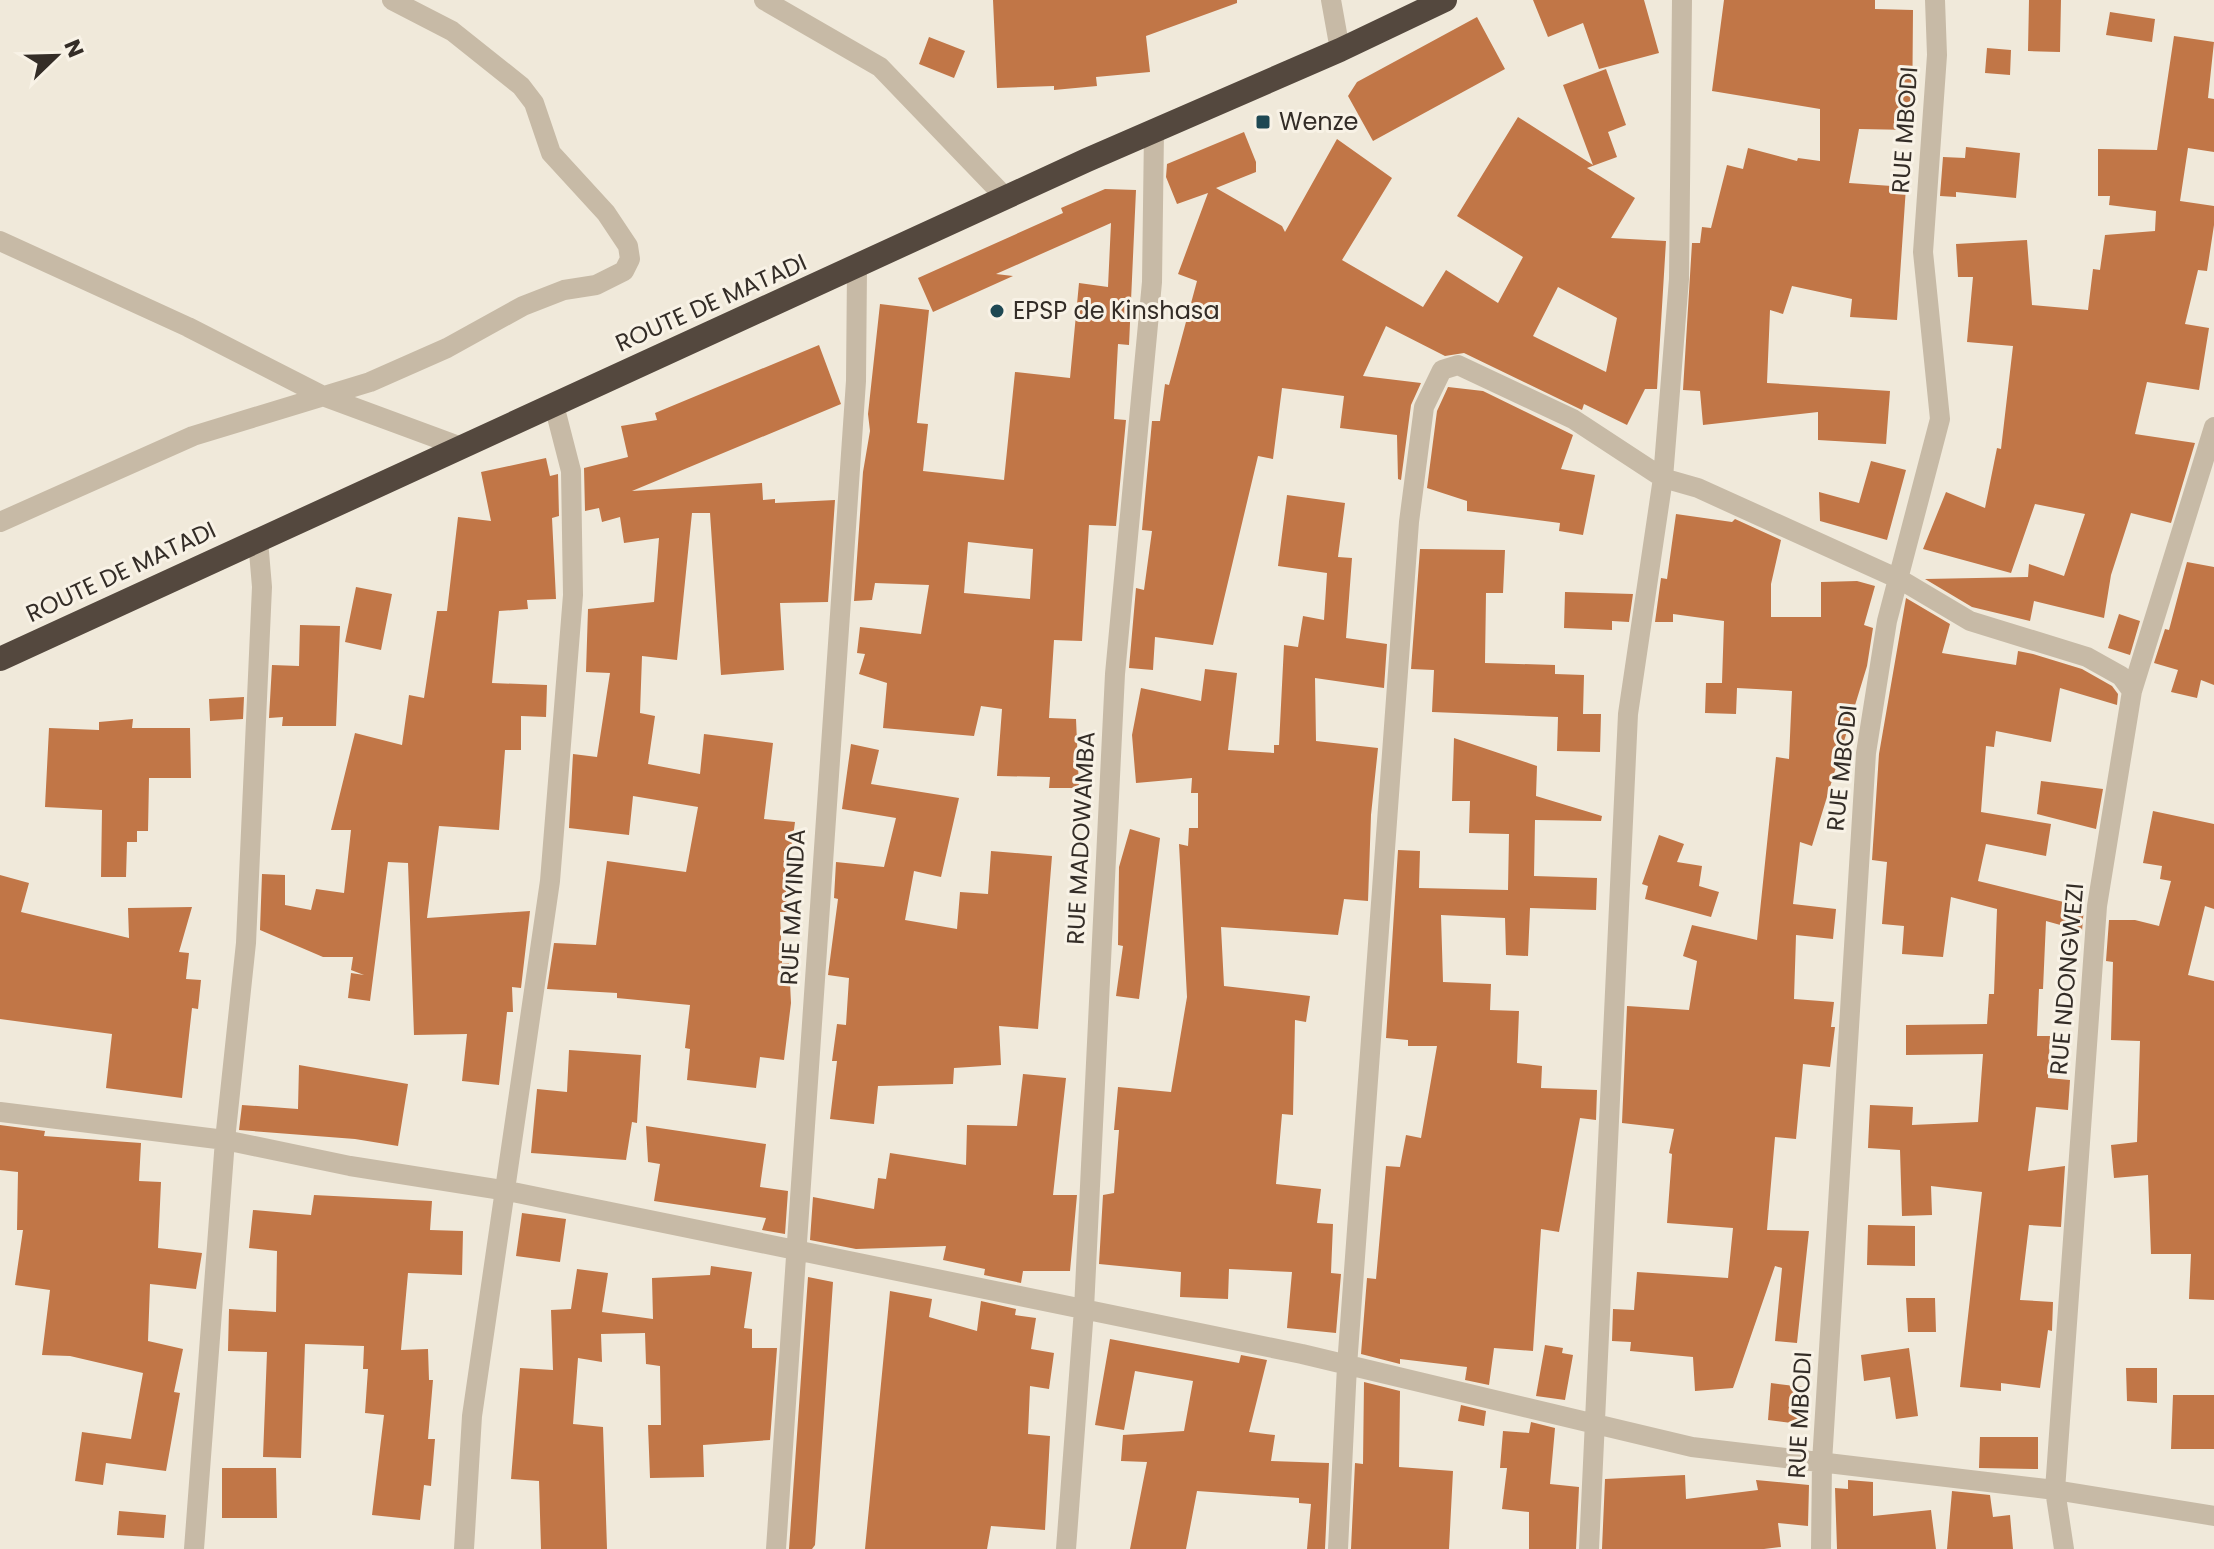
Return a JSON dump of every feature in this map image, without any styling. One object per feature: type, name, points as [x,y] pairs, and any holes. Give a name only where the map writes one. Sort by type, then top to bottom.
[{"type":"highway","name":"ROUTE DE MATADI","points":[[0,659],[857,268],[1005,197],[1340,50],[1445,0]]},
{"type":"street","points":[[0,522],[193,436],[370,382],[434,354],[523,306],[564,290],[596,285],[624,271],[630,259],[628,246],[606,213],[551,153],[534,103],[521,86],[452,31],[392,0]]},
{"type":"street","points":[[764,0],[880,67],[1005,197]]},
{"type":"street","points":[[1331,0],[1340,50]]},
{"type":"street","points":[[1589,1549],[1628,714],[1663,478],[1679,279],[1682,0]]},
{"type":"street","name":"RUE MBODI","points":[[1821,1549],[1822,1462],[1866,753],[1887,621],[1901,580],[1940,419],[1923,252],[1937,55],[1935,0]]},
{"type":"street","name":"RUE MADOWAMBA","points":[[1066,1549],[1084,1309],[1115,674],[1152,282],[1154,131]]},
{"type":"street","points":[[0,241],[188,327],[323,396],[461,447]]},
{"type":"street","name":"RUE MAYINDA","points":[[776,1549],[799,1249],[856,381],[857,268]]},
{"type":"street","points":[[1338,1549],[1347,1366],[1409,522],[1424,407],[1442,370],[1458,365],[1573,419],[1663,478],[1698,488],[1901,580],[1970,621],[2087,657],[2121,676],[2132,691]]},
{"type":"street","points":[[464,1549],[472,1416],[508,1191],[550,881],[573,595],[571,471],[554,405]]},
{"type":"street","name":"RUE NDONGWEZI","points":[[2064,1549],[2055,1490],[2097,906],[2132,691],[2214,427]]},
{"type":"street","points":[[194,1549],[225,1140],[246,943],[262,587],[258,540]]},
{"type":"street","points":[[0,1112],[225,1140],[350,1166],[508,1191],[1084,1309],[1347,1366],[1692,1447],[2055,1490],[2214,1516]]},
{"type":"building","points":[[993,0],[1237,0],[1237,3],[1146,36],[1150,72],[1096,77],[1097,86],[1054,90],[1054,86],[997,88]]},
{"type":"building","points":[[1533,0],[1644,0],[1659,53],[1599,69],[1583,23],[1548,37]]},
{"type":"building","points":[[1724,0],[1875,0],[1875,9],[1913,10],[1912,130],[1859,129],[1849,183],[1906,187],[1897,320],[1850,317],[1852,299],[1792,286],[1783,314],[1770,310],[1767,383],[1890,391],[1886,444],[1818,440],[1818,412],[1703,425],[1700,391],[1683,390],[1692,243],[1700,243],[1702,227],[1711,228],[1727,165],[1743,169],[1748,148],[1797,161],[1798,158],[1820,161],[1820,109],[1712,91]]},
{"type":"building","points":[[2029,0],[2061,0],[2060,52],[2028,51]]},
{"type":"building","points":[[2110,12],[2155,19],[2152,42],[2106,35]]},
{"type":"building","points":[[1477,17],[1505,69],[1373,141],[1348,96],[1357,82]]},
{"type":"building","points":[[2174,36],[2214,42],[2208,98],[2214,99],[2214,152],[2188,148],[2180,201],[2214,206],[2214,225],[2207,271],[2198,270],[2185,324],[2209,328],[2199,390],[2147,382],[2135,434],[2195,443],[2171,523],[2131,513],[2111,575],[2104,618],[2034,601],[2030,621],[1972,607],[1925,579],[2028,577],[2029,564],[2064,576],[2085,514],[2035,504],[2011,573],[1923,549],[1946,492],[1985,508],[1997,448],[2001,449],[2013,346],[1967,342],[1973,277],[1958,277],[1956,244],[2027,240],[2032,305],[2088,310],[2093,269],[2100,270],[2105,235],[2155,231],[2156,211],[2109,205],[2110,196],[2098,196],[2098,149],[2157,150]]},
{"type":"building","points":[[929,37],[965,51],[954,78],[919,64]]},
{"type":"building","points":[[1987,48],[2011,50],[2010,75],[1985,73]]},
{"type":"building","points":[[1606,69],[1626,125],[1608,132],[1617,157],[1587,168],[1635,198],[1611,238],[1666,241],[1657,389],[1645,389],[1627,425],[1584,404],[1582,410],[1464,353],[1445,356],[1386,326],[1363,376],[1421,383],[1411,405],[1401,480],[1398,479],[1397,435],[1340,428],[1344,396],[1282,388],[1273,459],[1258,456],[1213,645],[1155,637],[1153,670],[1129,668],[1136,588],[1144,590],[1152,531],[1142,530],[1152,421],[1160,421],[1165,384],[1169,385],[1197,281],[1178,274],[1208,193],[1177,204],[1166,177],[1167,164],[1244,132],[1256,162],[1256,172],[1216,188],[1282,226],[1285,232],[1337,139],[1392,178],[1342,260],[1423,307],[1446,270],[1498,303],[1523,257],[1457,216],[1518,117],[1593,165],[1563,85]],"holes":[[[1558,287],[1617,318],[1606,372],[1533,336]]]},
{"type":"building","points":[[1966,147],[2020,153],[2016,198],[1956,192],[1956,197],[1940,196],[1943,157],[1965,158]]},
{"type":"building","points":[[1105,189],[1136,190],[1129,345],[1118,344],[1114,419],[1126,420],[1116,526],[1089,525],[1082,641],[1054,640],[1049,718],[1076,719],[1079,788],[1049,788],[1050,777],[997,776],[1002,709],[981,706],[974,736],[883,728],[887,683],[859,674],[865,654],[857,653],[860,627],[921,634],[929,585],[875,583],[872,600],[854,601],[880,304],[929,310],[917,423],[928,424],[923,471],[1004,480],[1015,372],[1070,378],[1079,283],[1108,287],[1111,223],[996,274],[1013,276],[933,312],[918,278],[1063,213],[1061,208]],"holes":[[[968,542],[1033,549],[1030,599],[964,593]]]},
{"type":"building","points":[[819,345],[841,404],[632,491],[762,483],[763,500],[775,499],[775,503],[835,500],[828,602],[780,603],[784,670],[721,675],[710,513],[692,513],[677,660],[642,656],[640,713],[655,716],[648,764],[700,774],[704,734],[773,743],[764,819],[795,822],[791,852],[784,851],[787,912],[780,912],[782,963],[789,963],[791,1003],[784,1060],[760,1057],[756,1088],[687,1080],[690,1049],[685,1048],[690,1005],[617,998],[617,993],[547,989],[554,943],[596,945],[607,861],[686,872],[698,807],[633,796],[629,835],[569,828],[573,754],[597,757],[610,673],[586,672],[588,609],[654,602],[659,538],[624,543],[620,517],[602,522],[599,508],[585,511],[584,468],[628,457],[621,426],[657,420],[655,413]]},
{"type":"building","points":[[1448,387],[1483,391],[1573,435],[1561,469],[1595,475],[1583,535],[1559,531],[1560,523],[1467,511],[1467,501],[1427,488],[1437,411]]},
{"type":"building","points":[[546,458],[550,476],[558,474],[559,516],[552,518],[556,599],[527,600],[528,609],[499,611],[492,683],[547,685],[546,717],[521,716],[521,750],[505,750],[499,830],[439,826],[427,918],[530,911],[521,988],[512,987],[513,1012],[507,1012],[499,1085],[462,1081],[467,1034],[414,1035],[408,863],[388,862],[370,1001],[348,998],[351,973],[364,975],[351,970],[353,957],[323,957],[260,930],[262,874],[285,875],[285,905],[311,910],[316,889],[344,893],[351,830],[331,830],[355,733],[402,745],[409,695],[424,698],[437,611],[447,611],[458,517],[491,521],[481,472]]},
{"type":"building","points":[[1871,461],[1906,470],[1887,540],[1820,521],[1819,492],[1859,503]]},
{"type":"building","points":[[1287,495],[1345,503],[1338,557],[1352,558],[1346,638],[1387,644],[1384,688],[1315,678],[1316,741],[1378,748],[1371,815],[1368,901],[1344,899],[1338,935],[1221,927],[1224,986],[1310,996],[1306,1022],[1295,1020],[1293,1115],[1282,1114],[1276,1184],[1321,1189],[1317,1223],[1333,1224],[1331,1273],[1341,1274],[1336,1333],[1287,1328],[1292,1272],[1229,1269],[1228,1299],[1180,1297],[1181,1272],[1099,1264],[1103,1195],[1114,1193],[1119,1130],[1114,1130],[1118,1087],[1171,1092],[1187,997],[1179,844],[1188,846],[1189,828],[1198,828],[1198,793],[1191,793],[1192,778],[1136,783],[1132,735],[1141,688],[1201,701],[1205,669],[1237,673],[1228,750],[1274,753],[1274,745],[1279,745],[1284,645],[1298,647],[1303,616],[1324,620],[1327,573],[1278,566]]},
{"type":"building","points":[[1676,514],[1732,522],[1735,519],[1781,540],[1771,584],[1771,617],[1821,617],[1821,582],[1857,581],[1875,586],[1864,625],[1873,628],[1867,666],[1812,846],[1800,842],[1793,904],[1836,909],[1833,939],[1796,935],[1794,999],[1834,1002],[1831,1027],[1835,1027],[1830,1067],[1803,1064],[1796,1139],[1775,1137],[1767,1230],[1809,1231],[1797,1343],[1775,1341],[1782,1268],[1775,1266],[1733,1388],[1695,1391],[1693,1357],[1630,1351],[1631,1342],[1612,1341],[1613,1309],[1634,1310],[1637,1272],[1728,1278],[1733,1228],[1667,1223],[1672,1154],[1669,1153],[1674,1129],[1622,1123],[1627,1006],[1689,1010],[1697,961],[1683,956],[1692,925],[1757,940],[1776,757],[1789,759],[1792,691],[1737,688],[1736,714],[1705,713],[1706,683],[1722,683],[1724,621],[1673,614],[1673,622],[1655,622],[1661,578],[1667,579]]},
{"type":"building","points":[[1420,549],[1505,550],[1503,593],[1486,593],[1485,663],[1555,665],[1555,674],[1584,675],[1583,714],[1601,714],[1600,752],[1557,751],[1558,717],[1432,712],[1434,670],[1411,669]]},
{"type":"building","points":[[2187,562],[2214,567],[2214,685],[2201,680],[2197,698],[2171,692],[2178,670],[2154,663],[2165,629],[2169,630]]},
{"type":"building","points":[[356,587],[392,594],[381,650],[345,642]]},
{"type":"building","points":[[1565,592],[1633,594],[1629,622],[1612,621],[1612,630],[1564,628]]},
{"type":"building","points":[[1906,598],[1950,624],[1942,653],[2016,665],[2018,651],[2033,654],[2082,669],[2112,686],[2118,694],[2117,705],[2060,688],[2051,742],[1996,731],[1994,747],[1986,746],[1981,812],[2051,824],[2046,856],[1986,844],[1978,881],[2084,907],[2082,931],[2046,921],[2043,989],[2039,989],[2037,1036],[2050,1036],[2048,1078],[2070,1080],[2068,1110],[2036,1107],[2028,1171],[2065,1166],[2061,1227],[2029,1225],[2020,1300],[2053,1302],[2052,1331],[2048,1330],[2040,1388],[2001,1383],[2001,1391],[1960,1387],[1982,1192],[1931,1186],[1932,1215],[1902,1216],[1900,1150],[1868,1148],[1870,1105],[1913,1107],[1912,1125],[1978,1122],[1983,1054],[1906,1055],[1906,1025],[1987,1024],[1989,994],[1994,994],[1997,909],[1951,897],[1943,957],[1902,954],[1904,926],[1882,924],[1887,862],[1872,860],[1879,754]]},
{"type":"building","points":[[2119,614],[2140,621],[2130,655],[2108,648]]},
{"type":"building","points":[[300,625],[340,626],[336,726],[282,726],[283,717],[269,718],[272,665],[299,666]]},
{"type":"building","points":[[244,697],[243,719],[210,721],[209,699]]},
{"type":"building","points":[[133,719],[132,728],[190,728],[191,778],[149,778],[148,831],[137,831],[137,842],[127,842],[126,877],[101,877],[102,810],[45,807],[49,728],[99,730],[99,722]]},
{"type":"building","points":[[1454,738],[1537,766],[1536,796],[1602,816],[1601,821],[1535,820],[1534,876],[1597,878],[1596,910],[1530,908],[1528,956],[1506,955],[1505,918],[1441,915],[1443,982],[1491,984],[1490,1010],[1519,1011],[1517,1063],[1542,1066],[1541,1088],[1597,1090],[1596,1120],[1580,1118],[1559,1232],[1541,1229],[1533,1351],[1494,1348],[1489,1385],[1465,1380],[1467,1367],[1400,1359],[1400,1364],[1361,1354],[1367,1278],[1376,1279],[1386,1166],[1400,1167],[1406,1135],[1421,1138],[1437,1046],[1408,1046],[1408,1040],[1386,1038],[1398,850],[1420,851],[1419,888],[1508,890],[1509,834],[1469,833],[1470,801],[1452,801]]},
{"type":"building","points":[[851,744],[879,750],[871,784],[959,798],[941,877],[914,871],[905,920],[957,929],[960,892],[988,894],[991,851],[1052,856],[1038,1029],[999,1026],[1001,1065],[954,1068],[953,1084],[878,1086],[874,1124],[830,1119],[837,1061],[832,1061],[837,1024],[846,1025],[849,978],[828,975],[838,899],[834,898],[836,862],[884,867],[896,818],[842,809]]},
{"type":"building","points":[[2041,781],[2103,789],[2096,829],[2037,814]]},
{"type":"building","points":[[2153,811],[2214,824],[2214,909],[2205,906],[2188,975],[2214,981],[2214,1300],[2189,1299],[2191,1254],[2151,1254],[2148,1175],[2114,1178],[2111,1145],[2137,1142],[2140,1041],[2111,1040],[2113,962],[2106,961],[2109,920],[2135,920],[2159,926],[2171,881],[2160,879],[2162,866],[2143,863]]},
{"type":"building","points":[[1130,829],[1160,838],[1139,999],[1116,996],[1123,946],[1118,945],[1119,867]]},
{"type":"building","points":[[1659,835],[1684,844],[1677,862],[1702,866],[1699,886],[1719,892],[1711,917],[1645,899],[1648,886],[1642,884]]},
{"type":"building","points":[[0,875],[29,883],[21,912],[129,938],[128,908],[192,907],[179,952],[189,953],[186,979],[201,980],[198,1009],[192,1008],[182,1098],[106,1088],[112,1034],[0,1019]]},
{"type":"building","points":[[569,1050],[641,1055],[637,1123],[632,1122],[626,1160],[531,1153],[537,1089],[567,1092]]},
{"type":"building","points":[[299,1065],[408,1084],[398,1146],[355,1139],[239,1130],[242,1105],[298,1109]]},
{"type":"building","points":[[1023,1074],[1066,1078],[1053,1195],[1077,1195],[1070,1271],[1023,1271],[1021,1283],[984,1275],[985,1269],[943,1260],[946,1246],[856,1249],[810,1240],[813,1197],[874,1209],[878,1178],[886,1179],[890,1153],[966,1165],[967,1125],[1017,1126]]},
{"type":"building","points":[[0,1125],[45,1131],[44,1136],[141,1143],[139,1181],[161,1182],[158,1248],[202,1253],[196,1289],[150,1284],[148,1341],[183,1349],[174,1392],[180,1393],[166,1471],[106,1463],[103,1485],[75,1481],[82,1432],[131,1439],[143,1373],[70,1356],[42,1355],[50,1290],[15,1285],[23,1230],[17,1230],[18,1172],[0,1170]]},
{"type":"building","points":[[646,1126],[766,1144],[760,1187],[788,1191],[785,1234],[762,1230],[766,1218],[654,1201],[660,1164],[648,1162]]},
{"type":"building","points":[[314,1195],[432,1201],[430,1230],[463,1231],[462,1275],[408,1273],[401,1350],[428,1349],[429,1380],[433,1380],[428,1439],[435,1439],[431,1486],[424,1485],[420,1520],[372,1515],[384,1415],[365,1413],[368,1369],[363,1369],[364,1346],[305,1344],[301,1458],[263,1457],[267,1352],[228,1351],[229,1309],[276,1312],[277,1251],[249,1248],[253,1210],[311,1215]]},
{"type":"building","points":[[522,1213],[566,1219],[560,1262],[516,1256]]},
{"type":"building","points":[[1868,1225],[1915,1226],[1915,1266],[1867,1265]]},
{"type":"building","points":[[711,1266],[752,1272],[744,1328],[752,1329],[752,1348],[777,1348],[770,1440],[703,1445],[704,1477],[650,1478],[648,1425],[661,1425],[660,1366],[646,1364],[645,1333],[601,1334],[602,1362],[578,1358],[573,1424],[603,1427],[607,1549],[541,1549],[539,1481],[511,1479],[520,1368],[553,1370],[551,1310],[571,1309],[577,1269],[608,1273],[602,1312],[653,1319],[652,1278],[710,1275]]},
{"type":"building","points":[[808,1277],[833,1282],[815,1545],[812,1549],[789,1549]]},
{"type":"building","points":[[890,1291],[932,1299],[929,1317],[977,1331],[981,1301],[1016,1309],[1015,1315],[1036,1318],[1031,1349],[1054,1353],[1049,1389],[1030,1386],[1028,1434],[1050,1436],[1045,1530],[991,1526],[987,1549],[865,1549]]},
{"type":"building","points":[[1906,1298],[1935,1298],[1936,1332],[1908,1332]]},
{"type":"building","points":[[1110,1339],[1239,1363],[1241,1355],[1267,1360],[1249,1432],[1275,1435],[1271,1461],[1329,1463],[1325,1549],[1307,1549],[1311,1504],[1299,1503],[1299,1498],[1197,1491],[1186,1549],[1130,1549],[1147,1462],[1121,1461],[1123,1435],[1184,1431],[1193,1381],[1135,1371],[1124,1430],[1095,1425]]},
{"type":"building","points":[[1545,1345],[1563,1348],[1562,1353],[1573,1355],[1565,1400],[1536,1396]]},
{"type":"building","points":[[1909,1348],[1918,1416],[1896,1419],[1890,1377],[1864,1381],[1861,1355]]},
{"type":"building","points":[[2126,1368],[2157,1368],[2157,1403],[2127,1401]]},
{"type":"building","points":[[1364,1382],[1400,1391],[1399,1467],[1453,1471],[1449,1549],[1351,1549],[1355,1463],[1363,1464]]},
{"type":"building","points":[[1771,1383],[1803,1387],[1799,1424],[1768,1420]]},
{"type":"building","points":[[2173,1395],[2214,1395],[2214,1449],[2171,1449]]},
{"type":"building","points":[[1461,1405],[1486,1411],[1484,1426],[1458,1421]]},
{"type":"building","points":[[1531,1422],[1555,1428],[1550,1484],[1579,1487],[1576,1549],[1529,1549],[1529,1512],[1502,1509],[1507,1468],[1500,1468],[1503,1431],[1529,1433]]},
{"type":"building","points":[[1980,1437],[2038,1437],[2038,1469],[1979,1468]]},
{"type":"building","points":[[222,1468],[276,1468],[277,1518],[222,1518]]},
{"type":"building","points":[[1685,1475],[1686,1499],[1758,1490],[1756,1480],[1809,1485],[1808,1526],[1778,1523],[1781,1547],[1764,1549],[1602,1549],[1605,1479]]},
{"type":"building","points":[[1848,1480],[1873,1482],[1873,1516],[1931,1510],[1936,1549],[1837,1549],[1835,1488],[1848,1489]]},
{"type":"building","points":[[1952,1491],[1990,1495],[1993,1517],[2010,1515],[2013,1549],[1947,1549]]},
{"type":"building","points":[[119,1511],[166,1515],[164,1538],[117,1535]]},
{"type":"place","name":"Wenze","points":[[1263,122]]},
{"type":"place","name":"EPSP de Kinshasa","points":[[997,311]]}]
